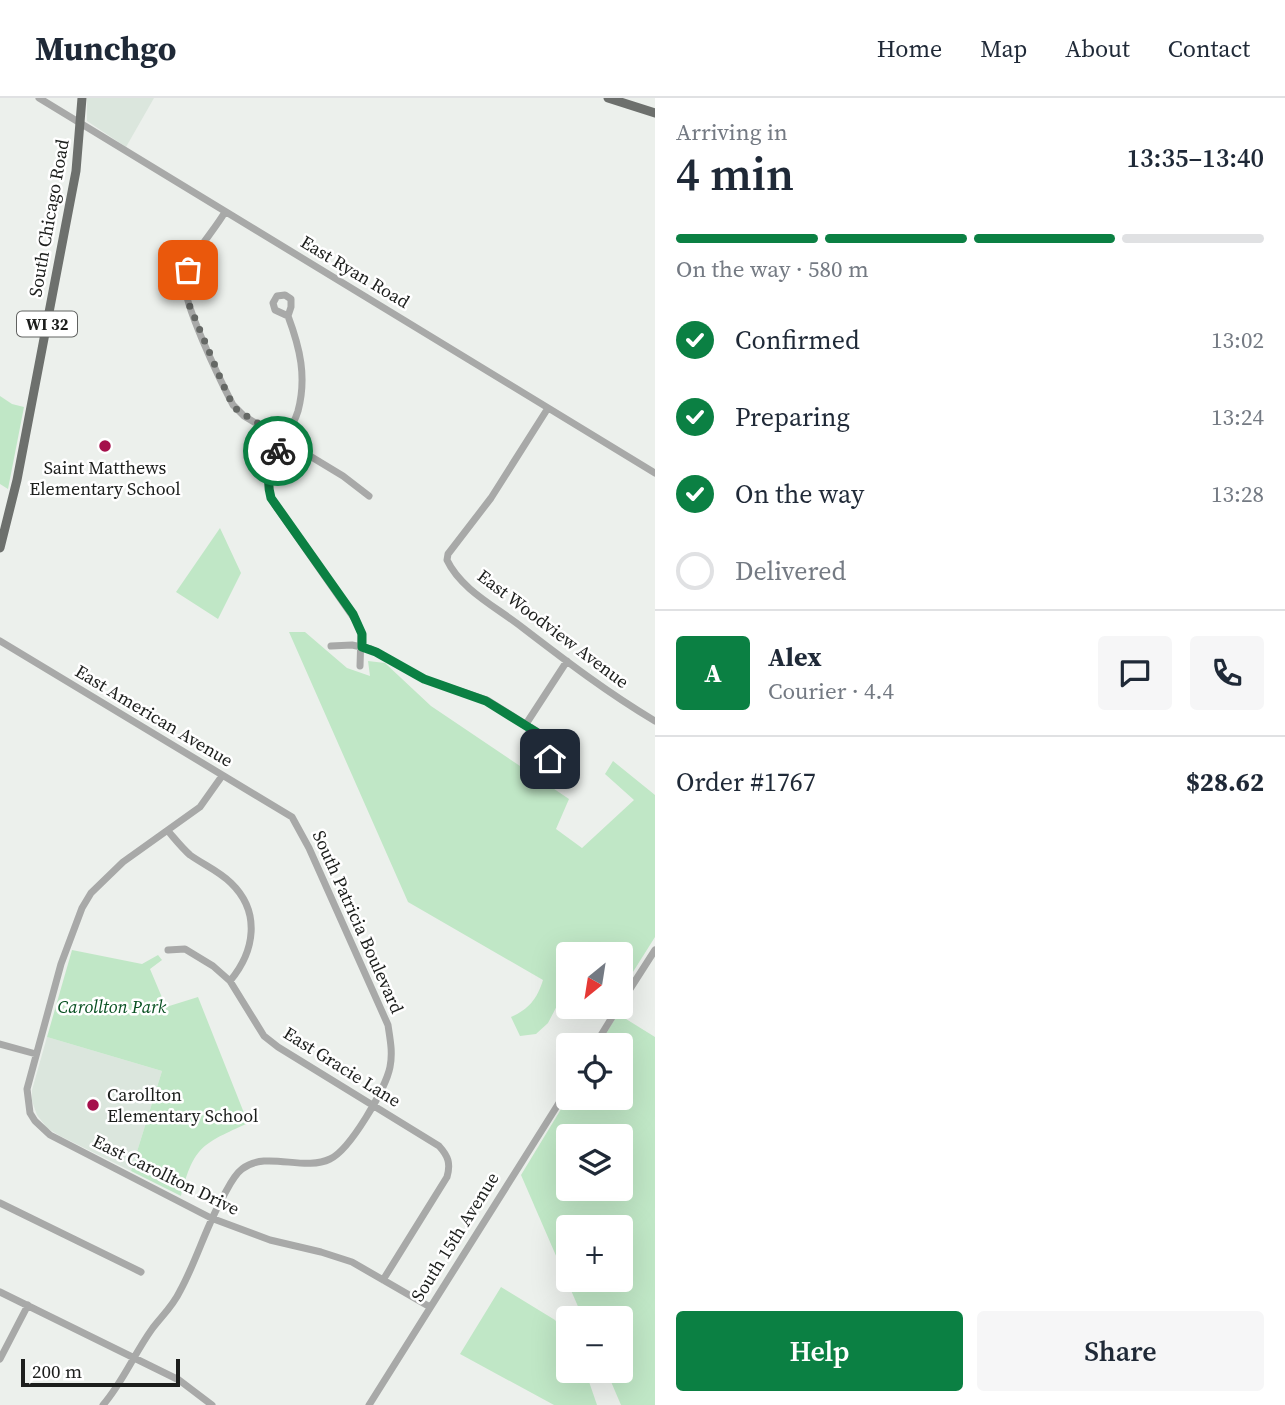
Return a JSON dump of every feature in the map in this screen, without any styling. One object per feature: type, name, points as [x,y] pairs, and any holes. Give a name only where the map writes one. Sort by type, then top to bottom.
[{"type":"main road","name":"South Chicago Road","points":[[0,548],[18,476],[76,171],[82,98]]},
{"type":"main road","points":[[607,98],[655,113]]},
{"type":"street","name":"East Ryan Road","points":[[39,98],[655,473]]},
{"type":"street","points":[[223,211],[188,270],[184,284],[188,304],[233,405],[244,415],[356,485],[369,496]]},
{"type":"street","points":[[288,316],[300,347],[302,380],[298,410],[269,469],[268,486],[271,498],[353,614],[362,634],[360,666]]},
{"type":"street","name":"East Woodview Avenue","points":[[548,408],[491,498],[449,552],[446,557],[448,564],[471,589],[567,662],[606,691],[655,721]]},
{"type":"street","name":"East American Avenue","points":[[0,641],[292,817]]},
{"type":"street","points":[[331,646],[347,644],[362,647],[424,679],[486,701],[549,740],[552,746],[550,759]]},
{"type":"street","points":[[526,724],[567,662]]},
{"type":"street","name":"East Carollton Drive","points":[[222,776],[200,807],[122,862],[91,893],[82,908],[61,964],[29,1075],[27,1097],[30,1113],[42,1129],[60,1140],[211,1218],[270,1240],[352,1262],[430,1307]]},
{"type":"street","name":"South Patricia Boulevard","points":[[103,1405],[116,1390],[151,1330],[180,1291],[211,1218],[232,1180],[242,1169],[255,1162],[330,1160],[345,1149],[390,1069],[392,1048],[388,1025],[309,848],[292,817]]},
{"type":"street","points":[[168,831],[187,853],[220,873],[233,885],[246,903],[253,926],[250,946],[242,967],[230,981],[213,966],[185,949],[168,950]]},
{"type":"street","points":[[634,983],[655,950]]},
{"type":"street","name":"East Gracie Lane","points":[[230,981],[264,1036],[271,1042],[439,1146],[447,1155],[450,1167],[447,1177],[383,1280]]},
{"type":"street","points":[[0,1044],[36,1054]]},
{"type":"street","name":"South 15th Avenue","points":[[369,1405],[556,1108]]},
{"type":"street","points":[[0,1203],[141,1272]]},
{"type":"street","points":[[0,1292],[179,1380],[212,1405]]},
{"type":"street","points":[[1,1359],[28,1305]]},
{"type":"shaded area","points":[[87,98],[154,98],[126,147],[87,121]]},
{"type":"shaded area","name":"Carollton Elementary School","points":[[47,1037],[162,1071],[131,1171],[60,1136],[47,1128],[37,1115],[32,1101],[32,1090]]},
{"type":"green space","points":[[0,396],[12,404],[24,407],[8,489],[0,484]]},
{"type":"green space","points":[[220,528],[241,573],[218,619],[176,592]]},
{"type":"green space","points":[[289,632],[305,632],[347,668],[370,676],[368,661],[385,663],[431,706],[569,799],[556,829],[582,848],[634,800],[605,774],[613,761],[655,795],[655,937],[634,970],[634,942],[556,942],[556,1008],[548,1023],[536,1034],[520,1036],[511,1017],[532,1003],[543,980],[408,902]]},
{"type":"green space","name":"Carollton Park","points":[[72,950],[142,964],[158,955],[162,960],[150,969],[166,1007],[198,997],[248,1123],[202,1148],[191,1166],[181,1196],[131,1171],[162,1071],[47,1037]]},
{"type":"green space","points":[[615,1019],[626,1019],[655,1037],[655,1405],[621,1405],[612,1383],[633,1383],[633,1306],[578,1306],[572,1292],[633,1292],[633,1215],[556,1215],[556,1256],[521,1175],[560,1110],[633,1110],[633,1033],[606,1033]]},
{"type":"green space","points":[[501,1287],[555,1320],[556,1383],[589,1383],[597,1405],[554,1405],[460,1354]]},
{"type":"way so far","points":[[188,270],[184,279],[185,295],[228,396],[237,410],[284,440],[278,451]]},
{"type":"place","name":"Saint Matthews Elementary School","points":[[105,446]]},
{"type":"place","name":"Carollton Elementary School","points":[[93,1105]]},
{"type":"route","points":[[278,451],[269,469],[268,486],[271,498],[353,614],[362,634],[362,647],[371,649],[424,679],[476,696],[499,707],[549,740],[552,746],[550,759]]}]
